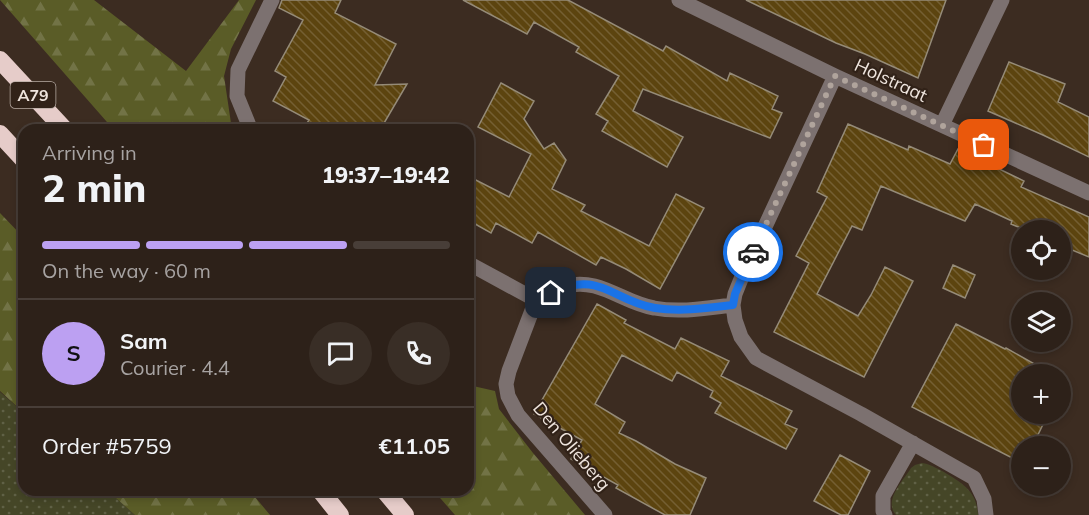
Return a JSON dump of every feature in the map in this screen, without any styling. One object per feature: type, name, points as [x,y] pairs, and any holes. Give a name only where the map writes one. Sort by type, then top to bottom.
[{"type":"highway","name":"A79","points":[[0,60],[59,124]]},
{"type":"highway","points":[[0,134],[18,154]]},
{"type":"highway","points":[[325,496],[340,515]]},
{"type":"highway","points":[[389,496],[405,515]]},
{"type":"street","points":[[248,124],[237,96],[238,70],[272,0]]},
{"type":"street","name":"Holstraat","points":[[679,0],[835,76],[1089,193]]},
{"type":"street","points":[[942,126],[1002,0]]},
{"type":"street","points":[[835,76],[743,274],[733,305],[735,320],[741,337],[756,358],[974,478],[984,499],[986,515]]},
{"type":"street","points":[[474,266],[536,300],[566,286],[588,284],[656,309],[695,309],[733,305]]},
{"type":"street","name":"Den Olieberg","points":[[536,300],[509,371],[508,396],[518,415],[604,515]]},
{"type":"street","points":[[885,515],[884,496],[913,443]]},
{"type":"green space","points":[[0,0],[94,0],[186,71],[239,0],[256,0],[231,49],[224,76],[231,124],[109,124]]},
{"type":"green space","points":[[0,213],[18,232],[18,408],[0,391]]},
{"type":"green space","points":[[474,386],[495,391],[499,409],[585,515],[455,515],[438,496],[474,496]]},
{"type":"green space","points":[[0,392],[18,408],[18,496],[114,496],[135,515],[0,515]]},
{"type":"green space","points":[[922,463],[944,472],[967,489],[975,500],[978,515],[896,515],[892,504],[896,491],[911,468]]},
{"type":"green space","points":[[114,496],[254,496],[270,515],[135,515]]},
{"type":"building","points":[[282,0],[341,0],[335,13],[396,44],[375,85],[407,84],[384,124],[307,124],[309,120],[273,101],[286,77],[275,71],[303,20],[279,8]]},
{"type":"building","points":[[463,0],[568,0],[663,51],[666,46],[727,81],[730,73],[778,96],[772,109],[782,113],[770,138],[643,89],[633,111],[683,137],[667,167],[602,131],[608,121],[596,114],[619,76],[576,52],[579,47],[534,22],[527,34]]},
{"type":"building","points":[[746,0],[946,0],[918,78],[836,43]]},
{"type":"building","points":[[1009,62],[1065,84],[1058,102],[1089,117],[1089,157],[988,111]]},
{"type":"building","points":[[501,83],[534,101],[524,119],[544,149],[554,143],[566,160],[552,189],[585,205],[581,211],[649,246],[676,194],[704,208],[660,289],[601,257],[596,265],[538,232],[532,243],[496,223],[491,233],[474,223],[474,179],[509,197],[531,154],[478,127]]},
{"type":"building","points":[[848,124],[908,150],[909,146],[950,164],[958,149],[1024,181],[1021,187],[1089,217],[1089,257],[1071,250],[1071,220],[1011,221],[975,204],[965,221],[881,186],[862,230],[852,226],[817,294],[858,316],[885,267],[913,281],[864,377],[774,332],[809,263],[796,256],[827,197],[817,192]]},
{"type":"building","points":[[953,265],[975,275],[965,298],[943,288]]},
{"type":"building","points":[[597,304],[626,320],[624,323],[675,349],[681,338],[729,361],[721,376],[792,411],[785,424],[797,429],[786,449],[715,413],[721,403],[710,397],[713,391],[677,372],[672,381],[622,355],[595,404],[625,422],[619,433],[675,464],[706,478],[690,515],[665,515],[616,488],[618,485],[571,459],[582,440],[534,414]]},
{"type":"building","points":[[956,324],[1034,364],[1011,364],[1011,424],[1043,424],[1037,436],[1011,436],[1011,457],[912,407]]},
{"type":"building","points":[[840,455],[870,471],[848,515],[841,515],[814,501]]},
{"type":"way so far","points":[[753,252],[835,76],[984,145]]},
{"type":"route","points":[[551,293],[566,286],[588,284],[656,309],[695,309],[733,305],[735,294],[753,252]]}]
